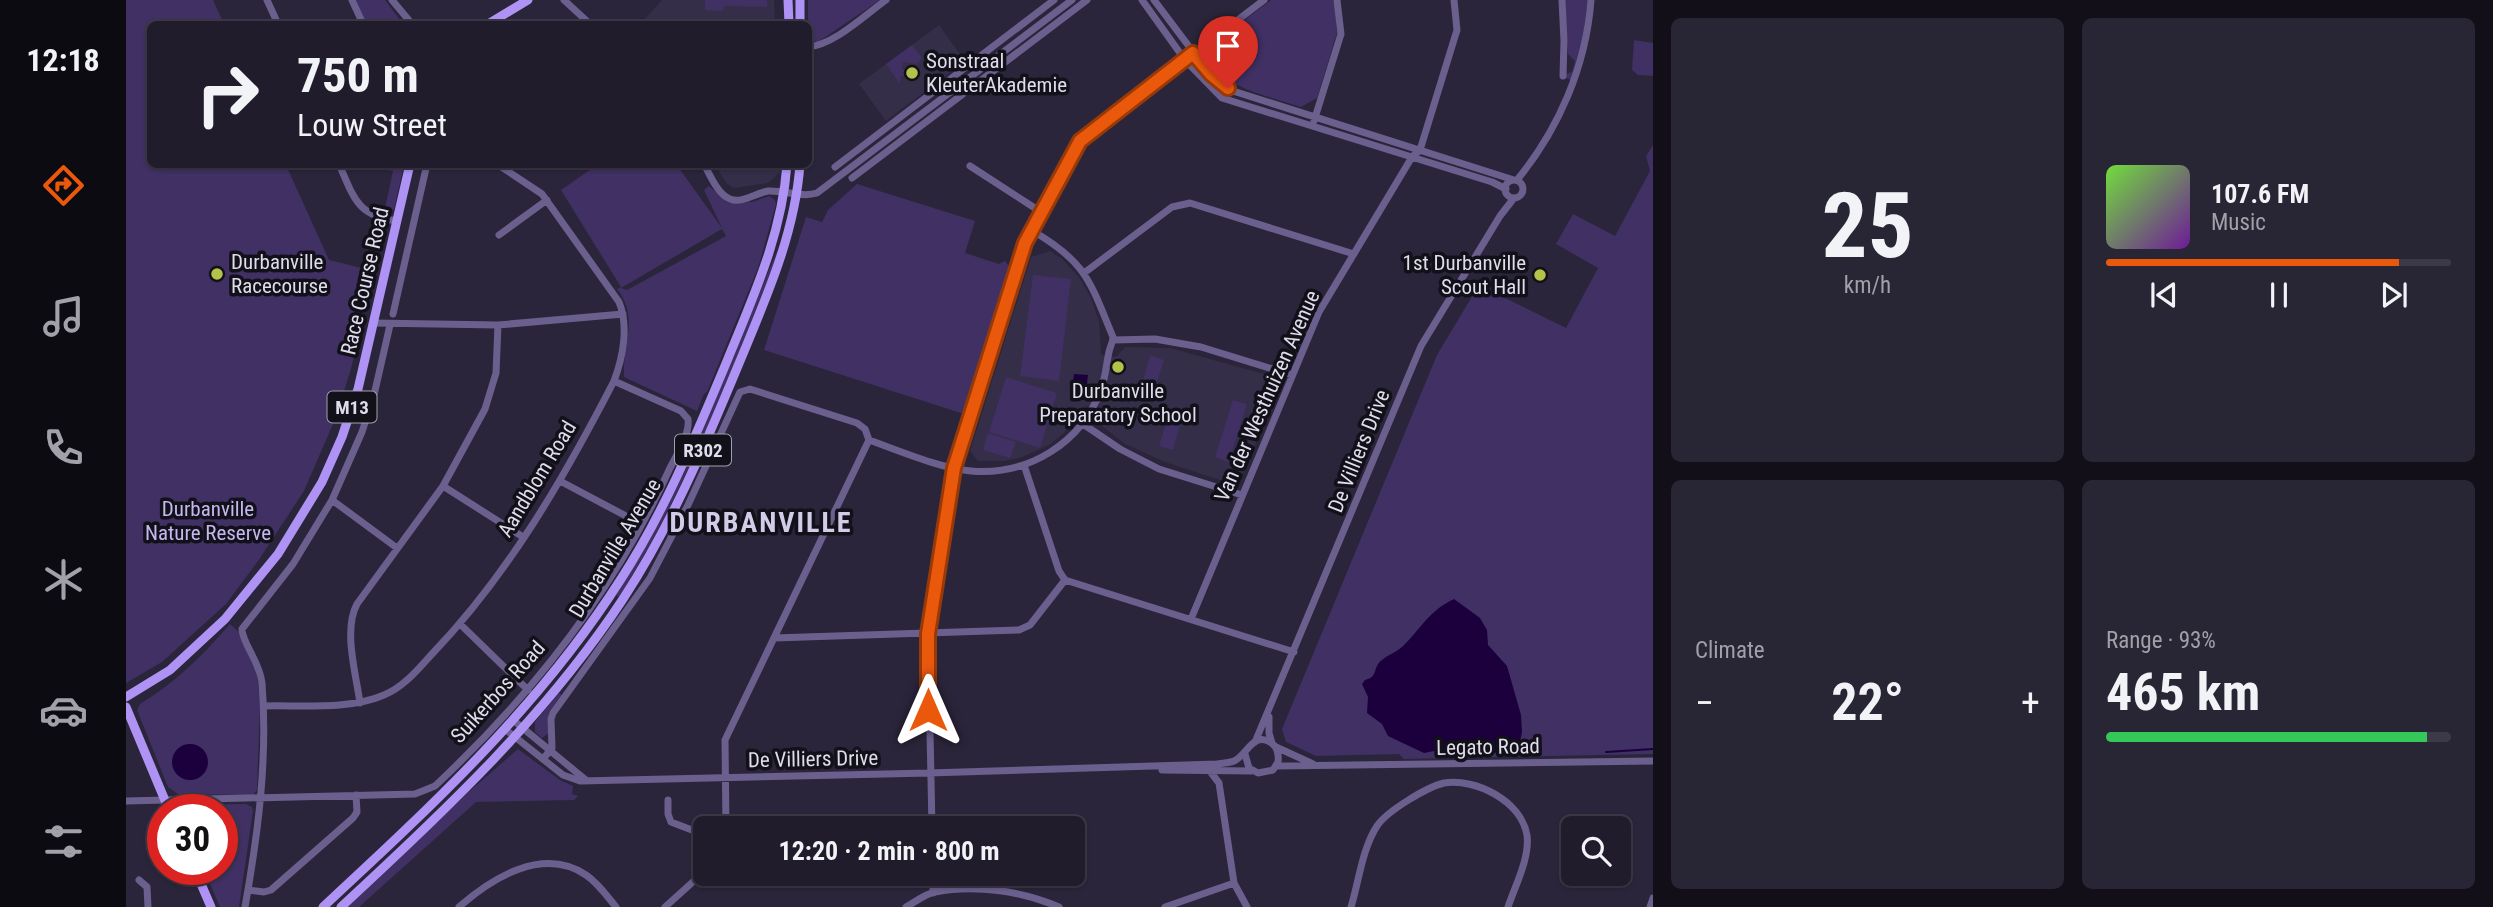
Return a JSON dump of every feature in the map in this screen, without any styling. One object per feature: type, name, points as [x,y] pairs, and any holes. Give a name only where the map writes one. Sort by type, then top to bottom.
[{"type":"main road","points":[[493,21],[527,0]]},
{"type":"main road","points":[[788,0],[789,21]]},
{"type":"main road","points":[[800,0],[800,21]]},
{"type":"main road","name":"Race Course Road","points":[[126,698],[170,670],[225,619],[278,554],[308,508],[342,437],[358,389],[409,168]]},
{"type":"main road","name":"Durbanville Avenue","points":[[323,907],[450,788],[505,729],[566,658],[621,579],[689,452],[757,287],[772,248],[787,168]]},
{"type":"main road","name":"Durbanville Avenue","points":[[341,907],[439,816],[516,737],[605,625],[645,563],[679,502],[775,278],[796,194],[799,168]]},
{"type":"main road","points":[[126,707],[162,794]]},
{"type":"main road","points":[[201,885],[211,907]]},
{"type":"street","points":[[267,0],[277,21]]},
{"type":"street","points":[[352,0],[362,21]]},
{"type":"street","points":[[392,0],[408,21]]},
{"type":"street","points":[[564,0],[587,21]]},
{"type":"street","points":[[812,47],[831,40],[886,0]]},
{"type":"street","points":[[835,167],[1054,0]]},
{"type":"street","points":[[706,168],[720,191],[731,200],[741,200],[766,191],[817,193],[1072,0]]},
{"type":"street","points":[[852,178],[1087,0]]},
{"type":"street","points":[[1142,0],[1185,60],[1222,98],[1492,182],[1509,194],[1519,196],[1523,192],[1518,181],[1233,90],[1216,79],[1193,53],[1154,0]]},
{"type":"street","points":[[931,816],[928,634],[954,468],[1021,254],[1031,230],[1080,141],[1264,0]]},
{"type":"street","points":[[1312,126],[1341,34],[1337,0]]},
{"type":"street","points":[[1420,150],[1457,30],[1454,0]]},
{"type":"street","points":[[1562,0],[1563,76]]},
{"type":"street","points":[[1509,194],[1508,183],[1518,181],[1530,165],[1556,122],[1570,91],[1584,46],[1591,0]]},
{"type":"street","points":[[877,135],[885,142]]},
{"type":"street","name":"Van der Westhuizen Avenue","points":[[1191,619],[1319,312],[1412,157],[1420,150]]},
{"type":"street","points":[[970,166],[1041,212]]},
{"type":"street","points":[[341,168],[362,210],[397,221]]},
{"type":"street","points":[[393,314],[426,168]]},
{"type":"street","points":[[373,323],[498,325],[623,314],[615,297],[547,200],[537,190],[503,168]]},
{"type":"street","name":"De Villiers Drive","points":[[1255,742],[1421,346],[1500,216],[1509,194]]},
{"type":"street","points":[[499,235],[547,200]]},
{"type":"street","points":[[1084,273],[1171,207],[1190,203],[1354,254]]},
{"type":"street","points":[[869,440],[954,468],[992,471],[1024,465],[1052,451],[1083,424],[1101,390],[1113,340],[1099,299],[1084,273],[1066,253],[1031,230]]},
{"type":"street","name":"Aandblom Road","points":[[264,706],[360,703],[377,698],[399,688],[460,624],[480,600],[560,481],[614,381],[624,327],[623,314]]},
{"type":"street","points":[[245,907],[261,798],[264,706],[260,668],[243,637],[242,629],[293,564],[332,500],[362,432],[374,395],[390,325]]},
{"type":"street","points":[[360,703],[350,629],[352,614],[443,486],[485,410],[492,392],[498,361],[498,325]]},
{"type":"street","points":[[1113,340],[1155,339],[1201,347],[1292,375]]},
{"type":"street","name":"Suikerbos Road","points":[[238,798],[415,794],[431,789],[528,690],[613,576],[662,485],[688,429],[688,419],[681,411],[614,381]]},
{"type":"street","points":[[543,759],[552,748],[553,713],[650,578],[701,479],[740,392],[750,389],[857,423],[865,429],[869,440],[724,740],[726,816]]},
{"type":"street","points":[[1083,424],[1120,449],[1159,469],[1242,495]]},
{"type":"street","points":[[1024,465],[1059,571],[1065,580],[1294,652]]},
{"type":"street","points":[[560,481],[641,524]]},
{"type":"street","points":[[443,486],[523,537]]},
{"type":"street","points":[[332,500],[397,548]]},
{"type":"street","points":[[774,638],[1015,631],[1032,623],[1065,580]]},
{"type":"street","points":[[460,624],[528,690]]},
{"type":"street","name":"De Villiers Drive","points":[[1270,710],[1268,724],[1274,745]]},
{"type":"street","points":[[513,720],[587,781]]},
{"type":"street","name":"De Villiers Drive","points":[[505,729],[568,777],[587,781],[1123,768],[1226,763],[1245,754]]},
{"type":"street","points":[[1266,740],[1274,745],[1279,757],[1276,766],[1268,773],[1253,771],[1247,764],[1245,754],[1255,742],[1266,740]]},
{"type":"street","name":"Legato Road","points":[[1274,745],[1296,758],[1323,767]]},
{"type":"street","name":"Legato Road","points":[[1276,766],[1653,761]]},
{"type":"street","name":"De Villiers Drive","points":[[1123,768],[1253,771]]},
{"type":"street","points":[[1219,783],[1231,769]]},
{"type":"street","points":[[1209,770],[1219,783],[1234,883],[1247,907]]},
{"type":"street","points":[[1351,907],[1367,847],[1378,824],[1432,787],[1454,783],[1476,786],[1506,802],[1520,815],[1527,835],[1527,845],[1508,907]]},
{"type":"street","points":[[248,890],[271,890],[355,817],[356,795]]},
{"type":"street","name":"Suikerbos Road","points":[[126,801],[147,800]]},
{"type":"street","points":[[668,800],[671,822],[693,830]]},
{"type":"street","points":[[459,907],[482,887],[502,876],[526,867],[551,864],[572,868],[585,875],[616,907]]},
{"type":"street","points":[[139,880],[147,887],[148,907]]},
{"type":"street","points":[[665,907],[693,882]]},
{"type":"street","points":[[1165,907],[1234,883]]},
{"type":"street","points":[[933,886],[933,892]]},
{"type":"street","points":[[906,907],[933,892],[967,890],[1018,894],[1059,907]]},
{"type":"street","points":[[1650,907],[1653,898]]},
{"type":"shaded area","points":[[662,0],[774,0],[775,21],[643,21]]},
{"type":"shaded area","points":[[939,25],[965,61],[886,121],[859,84]]},
{"type":"shaded area","points":[[717,168],[779,168],[780,172],[768,183],[734,188],[727,184]]},
{"type":"shaded area","name":"Durbanville Preparatory School","points":[[1050,251],[1079,277],[1091,298],[1099,321],[1101,355],[1116,357],[1125,347],[1170,348],[1275,377],[1281,386],[1241,477],[1229,483],[1165,462],[1125,444],[1102,426],[1099,413],[1088,406],[1084,407],[1064,433],[1049,445],[1005,461],[978,461],[970,451],[1031,257]]},
{"type":"shaded area","points":[[1074,374],[1088,375],[1085,400],[1071,399]]},
{"type":"shaded area","points":[[1454,599],[1480,618],[1487,630],[1488,645],[1507,666],[1521,715],[1522,732],[1518,752],[1424,753],[1388,736],[1382,724],[1367,713],[1368,697],[1362,684],[1365,680],[1372,677],[1379,663],[1402,647],[1432,614]]},
{"type":"shaded area","points":[[190,744],[203,749],[208,762],[203,775],[190,780],[177,775],[172,762],[177,749]]},
{"type":"green space","name":"Durbanville Nature Reserve","points":[[126,0],[213,0],[223,21],[147,21],[147,168],[287,168],[329,260],[374,271],[351,369],[336,417],[304,491],[226,604],[162,662],[126,683]]},
{"type":"green space","points":[[356,0],[385,0],[401,21],[365,21]]},
{"type":"green space","points":[[705,0],[767,0],[767,7],[724,6],[723,11],[705,10]]},
{"type":"green space","points":[[808,0],[880,0],[818,42],[812,41],[812,21],[808,21]]},
{"type":"green space","points":[[1271,0],[1333,0],[1335,3],[1337,33],[1317,98],[1301,107],[1239,86],[1208,63],[1210,46]]},
{"type":"green space","points":[[1565,0],[1588,0],[1582,43],[1571,80],[1566,78],[1566,74],[1572,72],[1575,61],[1568,54]]},
{"type":"green space","points":[[1634,40],[1653,43],[1653,76],[1638,75],[1632,70]]},
{"type":"green space","points":[[912,45],[922,58],[917,64],[903,62],[902,69],[907,70],[906,76],[901,76],[900,84],[886,64]]},
{"type":"green space","points":[[1653,145],[1653,754],[1404,759],[1399,754],[1316,756],[1286,742],[1282,729],[1437,355],[1479,285],[1566,328],[1598,268],[1556,244],[1573,214],[1615,236],[1650,171],[1646,156]]},
{"type":"green space","points":[[403,168],[394,209],[386,213],[393,171],[383,169]]},
{"type":"green space","points":[[593,168],[679,168],[722,228],[704,190],[709,186],[729,203],[752,202],[769,196],[775,200],[758,268],[697,411],[624,377],[629,321],[624,300],[617,289],[621,287],[561,190]],"holes":[[[722,229],[726,236],[627,290],[621,288]]]},
{"type":"green space","points":[[857,184],[975,221],[965,253],[999,264],[1005,261],[1011,269],[968,410],[965,409],[964,414],[764,350],[806,217],[822,222],[828,210]]},
{"type":"green space","points":[[777,251],[767,288],[691,464],[619,597],[616,595],[651,537],[685,471]]},
{"type":"green space","points":[[1033,275],[1071,279],[1059,381],[1020,376]]},
{"type":"green space","points":[[1150,355],[1164,360],[1155,388],[1142,384]]},
{"type":"green space","points":[[1006,377],[1057,393],[1040,448],[989,432]]},
{"type":"green space","points":[[1233,400],[1247,404],[1229,462],[1215,457]]},
{"type":"green space","points":[[1168,417],[1181,421],[1173,450],[1159,446]]},
{"type":"green space","points":[[988,433],[1016,442],[1010,458],[983,450]]},
{"type":"green space","points":[[230,624],[239,632],[255,666],[260,705],[257,789],[254,794],[178,794],[168,787],[137,710],[140,704],[188,668]]},
{"type":"green space","points":[[559,693],[562,695],[549,713],[549,733],[542,738],[535,732],[535,722]]},
{"type":"green space","points":[[518,749],[560,780],[573,786],[572,794],[578,796],[574,800],[476,802],[359,907],[347,907],[471,790]]},
{"type":"green space","points":[[238,804],[246,804],[252,807],[253,811],[239,907],[220,907],[210,885],[238,885]]},
{"type":"waterway","points":[[1519,749],[1529,752]]},
{"type":"waterway","points":[[1606,752],[1653,749]]},
{"type":"place","name":"Sonstraal KleuterAkademie","points":[[912,73]]},
{"type":"place","name":"Durbanville Racecourse","points":[[217,274]]},
{"type":"place","name":"1st Durbanville Scout Hall","points":[[1540,275]]},
{"type":"place","name":"Durbanville Preparatory School","points":[[1118,367]]},
{"type":"district","name":"DURBANVILLE","points":[[761,522]]},
{"type":"route","points":[[928,710],[928,634],[954,468],[1031,230],[1080,141],[1193,53],[1211,74],[1228,88]]}]
